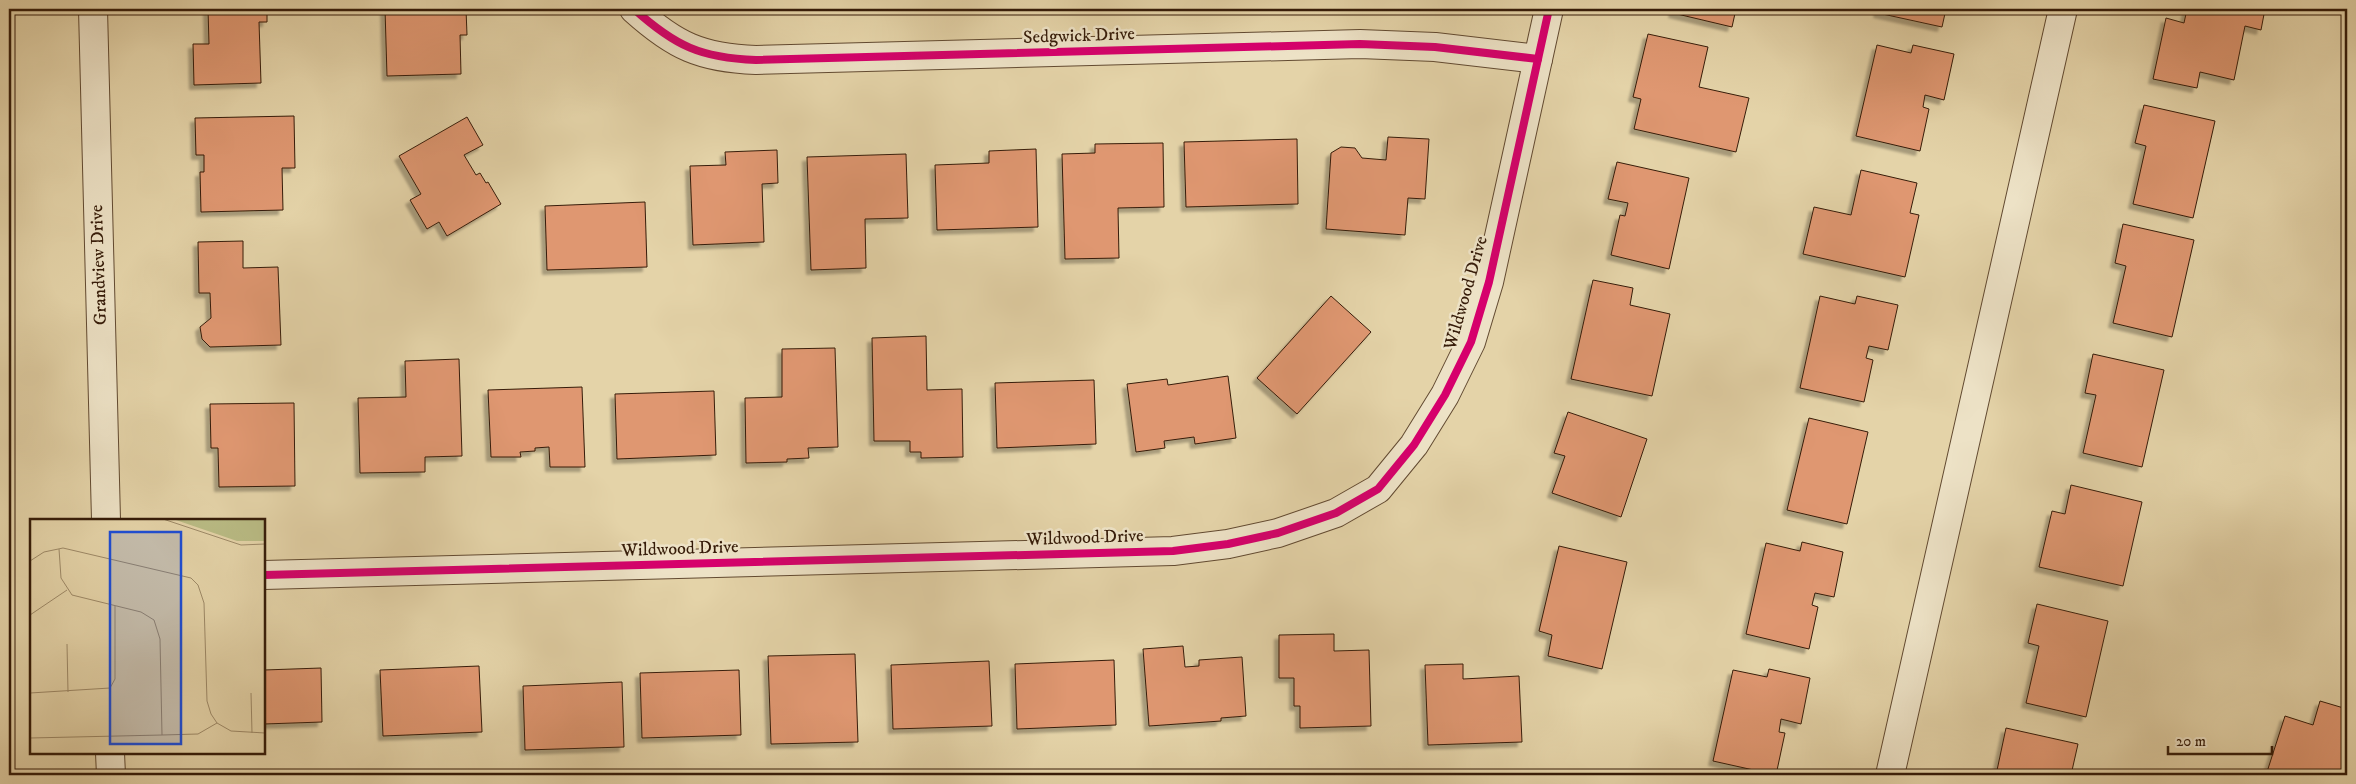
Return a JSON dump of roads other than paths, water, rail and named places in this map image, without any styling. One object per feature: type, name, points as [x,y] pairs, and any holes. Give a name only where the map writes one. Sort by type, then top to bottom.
[{"type":"street","name":"Grandview Drive","points":[[93,9],[106,519]]},
{"type":"street","name":"Sedgwick Drive","points":[[634,9],[670,38],[699,52],[723,59],[756,60],[1360,44],[1435,47],[1538,59]]},
{"type":"street","name":"Wildwood Drive","points":[[265,575],[1173,551],[1228,544],[1278,533],[1336,512],[1378,489],[1414,445],[1445,395],[1471,342],[1489,282],[1549,9]]},
{"type":"street","points":[[1890,775],[2063,9]]},
{"type":"street","points":[[110,754],[110,775]]}]
